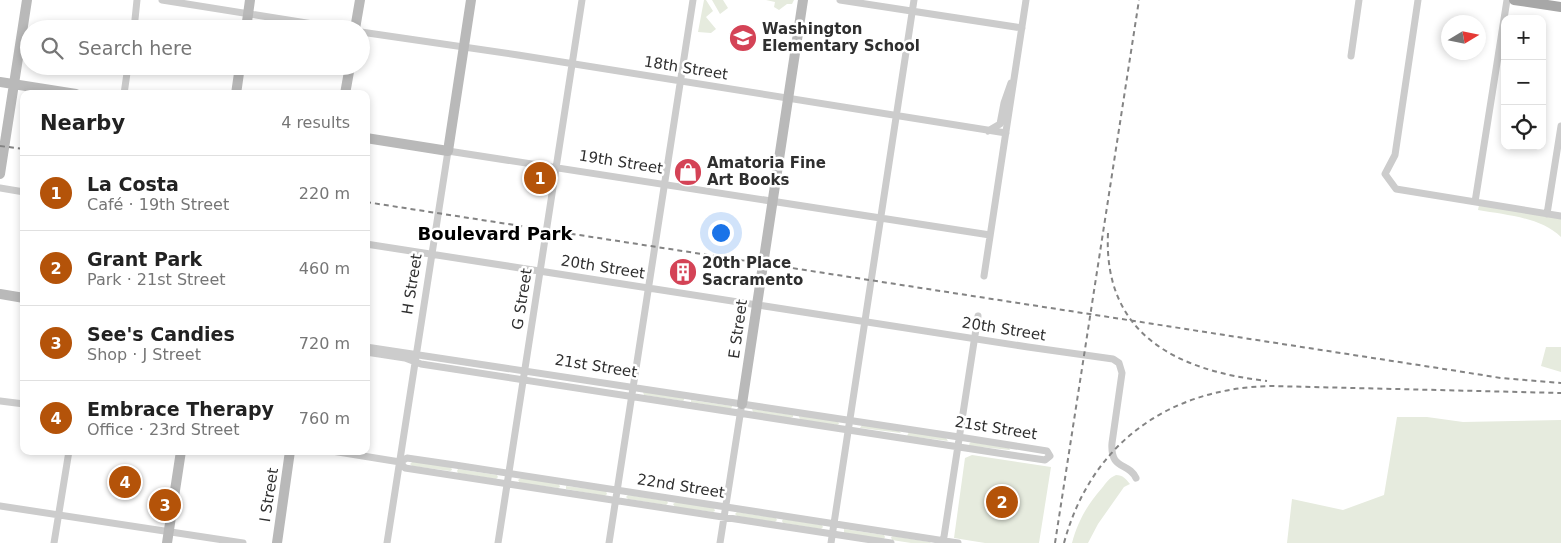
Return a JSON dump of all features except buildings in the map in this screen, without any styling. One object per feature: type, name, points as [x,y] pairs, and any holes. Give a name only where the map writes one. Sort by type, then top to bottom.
[{"type":"main road","points":[[1514,0],[1561,7]]},
{"type":"street","points":[[24,20],[27,0]]},
{"type":"street","points":[[135,20],[138,0]]},
{"type":"street","points":[[162,0],[286,20]]},
{"type":"street","points":[[247,20],[250,0]]},
{"type":"street","points":[[357,20],[360,0]]},
{"type":"street","name":"H Street","points":[[387,543],[471,0]]},
{"type":"street","name":"G Street","points":[[498,543],[582,0]]},
{"type":"street","points":[[609,543],[693,0]]},
{"type":"street","name":"E Street","points":[[720,543],[803,0]]},
{"type":"street","points":[[840,0],[1022,28]]},
{"type":"street","points":[[831,543],[914,0]]},
{"type":"street","points":[[984,276],[1026,0]]},
{"type":"street","points":[[1350,56],[1359,0]]},
{"type":"street","points":[[1418,0],[1395,155],[1385,174],[1396,189],[1561,216]]},
{"type":"street","points":[[1475,202],[1507,0]]},
{"type":"street","name":"18th Street","points":[[370,33],[897,115],[1006,134]]},
{"type":"street","points":[[0,174],[20,45]]},
{"type":"street","points":[[988,131],[1000,124],[1004,103],[1016,66]]},
{"type":"street","points":[[125,90],[127,75]]},
{"type":"street","points":[[237,90],[239,75]]},
{"type":"street","points":[[346,90],[348,75]]},
{"type":"street","points":[[0,82],[51,90]]},
{"type":"street","points":[[1547,214],[1561,126]]},
{"type":"street","name":"19th Street","points":[[370,139],[990,235]]},
{"type":"street","points":[[0,188],[20,191]]},
{"type":"street","name":"20th Street","points":[[370,245],[649,288],[756,310],[866,321],[1109,358],[1116,361],[1120,366],[1122,378],[1112,453],[1118,464],[1130,470],[1136,478]]},
{"type":"street","points":[[0,294],[20,297]]},
{"type":"street","points":[[943,542],[978,316]]},
{"type":"street","name":"21st Street","points":[[370,348],[633,387],[741,408],[849,430],[1011,456],[1045,460],[1050,456],[1046,451],[850,420],[741,408],[632,396],[416,362],[405,358],[370,353]]},
{"type":"street","points":[[0,401],[20,404]]},
{"type":"street","points":[[1011,456],[1013,446]]},
{"type":"street","points":[[54,543],[68,455]]},
{"type":"street","points":[[167,543],[180,455]]},
{"type":"street","name":"I Street","points":[[276,543],[289,455]]},
{"type":"street","name":"22nd Street","points":[[357,455],[400,462],[407,458],[958,543]]},
{"type":"street","name":"22nd Street","points":[[400,462],[405,468],[890,543]]},
{"type":"street","points":[[0,506],[243,543]]},
{"type":"shaded area","points":[[704,0],[706,0],[713,11],[706,17],[716,29],[711,33],[698,32]]},
{"type":"shaded area","points":[[712,0],[723,0],[728,8],[720,14]]},
{"type":"shaded area","points":[[766,0],[794,0],[792,4],[787,4],[779,10],[774,7],[775,2]]},
{"type":"shaded area","points":[[1479,205],[1561,218],[1561,237],[1553,230],[1533,221],[1511,215],[1478,210]]},
{"type":"shaded area","points":[[1546,347],[1561,347],[1561,372],[1541,366]]},
{"type":"shaded area","points":[[643,392],[684,398],[684,400],[644,395]]},
{"type":"shaded area","points":[[691,400],[732,407],[730,409],[691,402]]},
{"type":"shaded area","points":[[752,409],[793,415],[793,417],[753,412]]},
{"type":"shaded area","points":[[799,416],[838,421],[839,424],[800,420]]},
{"type":"shaded area","points":[[1397,417],[1427,417],[1463,422],[1561,420],[1561,543],[1287,543],[1292,499],[1343,510],[1384,495]]},
{"type":"shaded area","points":[[862,425],[899,431],[901,433],[860,428]]},
{"type":"shaded area","points":[[909,432],[946,438],[948,441],[907,436]]},
{"type":"shaded area","points":[[971,442],[1009,448],[1010,450],[970,446]]},
{"type":"shaded area","points":[[972,455],[1051,467],[1039,543],[985,543],[954,538],[965,458]]},
{"type":"shaded area","points":[[413,461],[451,467],[452,470],[412,466],[410,464]]},
{"type":"shaded area","points":[[458,469],[497,475],[498,477],[496,479],[458,473]]},
{"type":"shaded area","points":[[1116,475],[1126,479],[1130,484],[1124,487],[1098,524],[1088,543],[1072,543],[1087,507],[1108,481]]},
{"type":"shaded area","points":[[521,478],[559,484],[560,487],[520,483],[518,480]]},
{"type":"shaded area","points":[[566,486],[606,491],[607,494],[605,496],[566,489]]},
{"type":"shaded area","points":[[628,495],[667,501],[668,503],[666,505],[628,499],[626,497]]},
{"type":"shaded area","points":[[676,502],[714,508],[715,511],[675,507],[673,504]]},
{"type":"shaded area","points":[[737,512],[776,518],[777,520],[775,522],[737,516],[735,514]]},
{"type":"shaded area","points":[[783,519],[822,525],[823,527],[821,529],[783,523]]},
{"type":"shaded area","points":[[844,529],[884,535],[885,537],[884,539],[844,533]]},
{"type":"shaded area","points":[[891,537],[931,543],[911,543],[892,540]]},
{"type":"railway","points":[[1055,543],[1139,0]]},
{"type":"railway","points":[[0,146],[20,148]]},
{"type":"railway","points":[[370,203],[1501,378],[1561,383]]},
{"type":"railway","points":[[1108,233],[1110,269],[1118,298],[1133,322],[1153,342],[1177,357],[1204,368],[1235,376],[1267,381]]},
{"type":"railway","points":[[1064,543],[1076,508],[1093,477],[1114,450],[1139,428],[1168,410],[1199,397],[1234,389],[1271,386],[1561,393]]},
{"type":"place","name":"Washington Elementary School","points":[[743,38]]},
{"type":"place","name":"Amatoria Fine Art Books","points":[[688,172]]},
{"type":"place","name":"La Costa","points":[[540,178]]},
{"type":"place","name":"20th Place Sacramento","points":[[683,272]]},
{"type":"place","name":"Embrace Therapy","points":[[125,482]]},
{"type":"place","name":"Grant Park","points":[[1002,502]]},
{"type":"place","name":"See's Candies","points":[[165,505]]},
{"type":"district","name":"Boulevard Park","points":[[495,234]]}]
